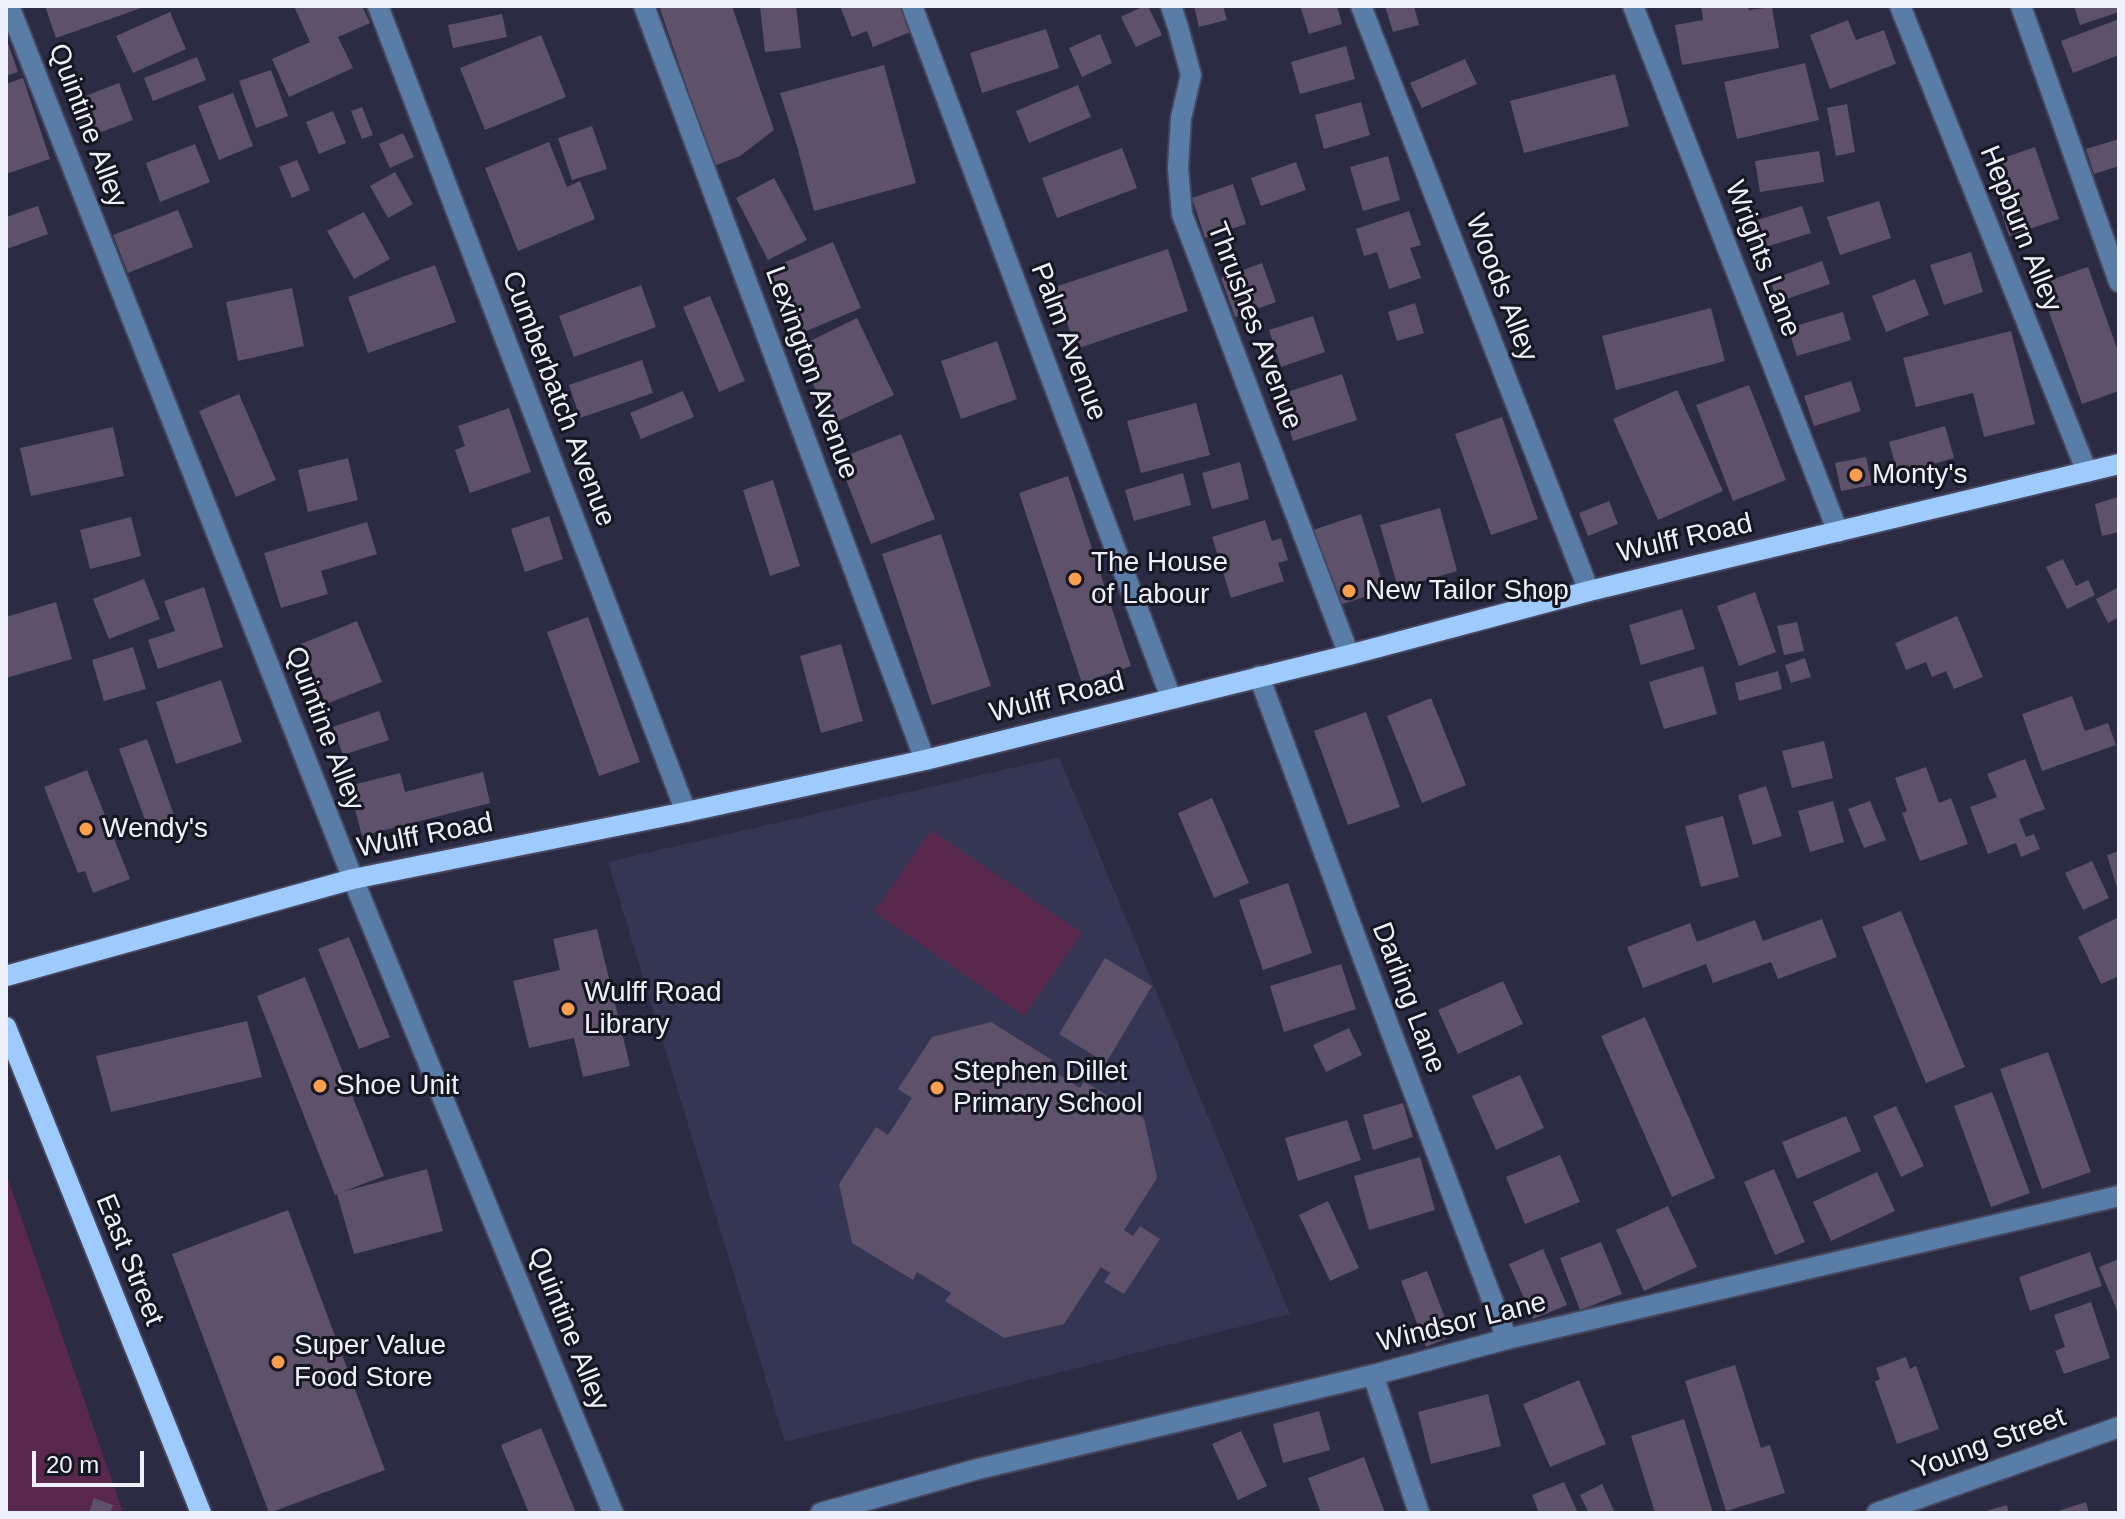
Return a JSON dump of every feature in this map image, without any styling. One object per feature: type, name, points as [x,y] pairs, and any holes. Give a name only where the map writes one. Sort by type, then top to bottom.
[{"type":"main road","name":"Wulff Road","points":[[6,976],[353,879],[925,760],[1349,655],[1589,591],[2119,464]]},
{"type":"main road","name":"East Street","points":[[6,1027],[201,1513]]},
{"type":"street","name":"Quintine Alley","points":[[9,6],[353,879],[613,1513]]},
{"type":"street","name":"Cumberbatch Avenue","points":[[378,6],[686,812]]},
{"type":"street","name":"Lexington Avenue","points":[[644,6],[925,760]]},
{"type":"street","name":"Palm Avenue","points":[[912,6],[1171,698]]},
{"type":"street","name":"Thrushes Avenue","points":[[1171,6],[1191,75],[1181,118],[1178,168],[1182,214],[1349,655]]},
{"type":"street","name":"Woods Alley","points":[[1361,6],[1589,591]]},
{"type":"street","name":"Wrights Lane","points":[[1633,6],[1838,532]]},
{"type":"street","name":"Hepburn Alley","points":[[1900,6],[2087,472]]},
{"type":"street","points":[[2021,6],[2119,282]]},
{"type":"street","name":"Darling Lane","points":[[1259,676],[1507,1339]]},
{"type":"street","name":"Windsor Lane","points":[[821,1513],[978,1469],[1373,1375],[1507,1339],[2119,1196]]},
{"type":"street","points":[[1373,1375],[1419,1513]]},
{"type":"street","name":"Young Street","points":[[1877,1513],[2119,1427]]},
{"type":"shaded area","name":"Stephen Dillet Primary School","points":[[1059,757],[1290,1314],[785,1442],[608,862]]},
{"type":"shaded area","points":[[931,830],[1082,933],[1024,1016],[874,912]]},
{"type":"shaded area","points":[[6,1173],[123,1513],[6,1513]]},
{"type":"building","points":[[45,6],[147,6],[56,38]]},
{"type":"building","points":[[294,6],[362,6],[370,23],[338,37],[353,68],[289,97],[272,59],[310,42]]},
{"type":"building","points":[[659,6],[732,6],[774,130],[740,156],[714,166]]},
{"type":"building","points":[[760,6],[796,6],[801,48],[765,52]]},
{"type":"building","points":[[840,6],[902,6],[913,31],[873,47],[867,31],[852,37]]},
{"type":"building","points":[[1148,6],[1162,35],[1136,47],[1121,17]]},
{"type":"building","points":[[1194,6],[1223,6],[1227,20],[1199,27]]},
{"type":"building","points":[[1300,6],[1337,6],[1342,24],[1309,34]]},
{"type":"building","points":[[1385,6],[1414,6],[1419,25],[1393,32]]},
{"type":"building","points":[[1701,6],[1748,6],[1749,10],[1772,7],[1779,48],[1682,65],[1675,25],[1703,20]]},
{"type":"building","points":[[2074,6],[2119,6],[2119,12],[2080,25]]},
{"type":"building","points":[[170,12],[186,49],[133,73],[116,36]]},
{"type":"building","points":[[502,14],[507,37],[453,48],[448,25]]},
{"type":"building","points":[[2119,19],[2119,55],[2073,73],[2061,41]]},
{"type":"building","points":[[1848,20],[1856,40],[1884,30],[1896,64],[1830,89],[1810,35]]},
{"type":"building","points":[[1046,29],[1059,68],[982,93],[970,53]]},
{"type":"building","points":[[1100,34],[1112,63],[1082,77],[1069,48]]},
{"type":"building","points":[[541,35],[566,97],[485,130],[460,68]]},
{"type":"building","points":[[6,37],[18,72],[6,76]]},
{"type":"building","points":[[1346,46],[1355,79],[1300,94],[1291,62]]},
{"type":"building","points":[[197,57],[206,80],[153,101],[144,78]]},
{"type":"building","points":[[1465,59],[1477,84],[1422,108],[1410,83]]},
{"type":"building","points":[[1805,63],[1819,120],[1737,139],[1724,82]]},
{"type":"building","points":[[884,65],[916,183],[814,211],[780,93]]},
{"type":"building","points":[[271,70],[288,116],[256,128],[239,81]]},
{"type":"building","points":[[1615,74],[1629,126],[1524,153],[1510,101]]},
{"type":"building","points":[[23,78],[50,159],[6,174],[6,84]]},
{"type":"building","points":[[119,83],[133,120],[83,139],[70,102]]},
{"type":"building","points":[[1078,85],[1091,117],[1029,143],[1016,111]]},
{"type":"building","points":[[233,93],[253,146],[219,160],[198,106]]},
{"type":"building","points":[[1361,102],[1370,135],[1324,149],[1315,115]]},
{"type":"building","points":[[1847,104],[1855,152],[1836,156],[1827,108]]},
{"type":"building","points":[[362,107],[373,135],[362,139],[351,111]]},
{"type":"building","points":[[333,111],[346,143],[319,154],[306,122]]},
{"type":"building","points":[[592,126],[607,169],[572,180],[558,138]]},
{"type":"building","points":[[403,133],[414,157],[390,168],[379,144]]},
{"type":"building","points":[[2119,139],[2119,166],[2094,174],[2086,149]]},
{"type":"building","points":[[549,142],[567,187],[580,181],[595,219],[518,251],[485,168]]},
{"type":"building","points":[[195,144],[210,182],[160,202],[146,163]]},
{"type":"building","points":[[2035,147],[2059,219],[2009,236],[1986,164]]},
{"type":"building","points":[[1122,148],[1137,188],[1057,218],[1042,178]]},
{"type":"building","points":[[1819,151],[1824,182],[1760,192],[1755,161]]},
{"type":"building","points":[[1388,156],[1400,200],[1363,211],[1350,167]]},
{"type":"building","points":[[297,160],[310,190],[292,198],[279,167]]},
{"type":"building","points":[[1296,162],[1306,190],[1261,206],[1251,178]]},
{"type":"building","points":[[395,172],[413,204],[388,218],[370,186]]},
{"type":"building","points":[[774,178],[807,240],[768,260],[736,198]]},
{"type":"building","points":[[1233,184],[1246,224],[1205,238],[1192,198]]},
{"type":"building","points":[[1879,201],[1891,238],[1840,255],[1827,217]]},
{"type":"building","points":[[38,206],[48,234],[7,249],[6,217]]},
{"type":"building","points":[[1802,206],[1811,233],[1753,251],[1745,224]]},
{"type":"building","points":[[178,210],[193,247],[128,273],[113,235]]},
{"type":"building","points":[[1409,211],[1421,245],[1410,248],[1421,278],[1389,289],[1377,252],[1364,256],[1356,229]]},
{"type":"building","points":[[364,212],[390,259],[354,279],[327,231]]},
{"type":"building","points":[[833,242],[861,308],[797,335],[769,269]]},
{"type":"building","points":[[1168,249],[1188,311],[1076,349],[1055,287]]},
{"type":"building","points":[[1971,252],[1983,292],[1944,305],[1930,265]]},
{"type":"building","points":[[1822,261],[1830,284],[1778,302],[1770,280]]},
{"type":"building","points":[[1262,263],[1276,302],[1235,317],[1221,278]]},
{"type":"building","points":[[435,265],[456,322],[368,353],[348,297]]},
{"type":"building","points":[[2088,267],[2119,354],[2119,391],[2082,404],[2039,284]]},
{"type":"building","points":[[1915,279],[1929,315],[1886,332],[1872,296]]},
{"type":"building","points":[[641,285],[656,327],[574,357],[559,316]]},
{"type":"building","points":[[292,288],[304,346],[238,361],[226,302]]},
{"type":"building","points":[[710,296],[745,381],[719,392],[683,307]]},
{"type":"building","points":[[1415,303],[1424,333],[1397,341],[1388,312]]},
{"type":"building","points":[[1711,308],[1725,361],[1616,390],[1602,336]]},
{"type":"building","points":[[1843,312],[1851,340],[1797,356],[1788,328]]},
{"type":"building","points":[[1313,316],[1325,352],[1281,367],[1269,330]]},
{"type":"building","points":[[857,318],[894,395],[832,424],[796,348]]},
{"type":"building","points":[[2011,331],[2035,424],[1984,437],[1973,393],[1916,407],[1903,358]]},
{"type":"building","points":[[997,341],[1017,399],[961,419],[941,361]]},
{"type":"building","points":[[642,360],[653,393],[580,418],[569,385]]},
{"type":"building","points":[[1342,374],[1357,420],[1293,441],[1278,395]]},
{"type":"building","points":[[1851,381],[1861,411],[1814,426],[1804,396]]},
{"type":"building","points":[[1749,385],[1786,480],[1733,501],[1696,405]]},
{"type":"building","points":[[1677,390],[1723,491],[1658,520],[1613,419]]},
{"type":"building","points":[[683,391],[694,417],[641,439],[630,413]]},
{"type":"building","points":[[239,394],[276,480],[236,497],[199,411]]},
{"type":"building","points":[[1196,403],[1210,455],[1141,473],[1127,421]]},
{"type":"building","points":[[509,408],[531,472],[470,493],[455,450],[465,446],[458,426]]},
{"type":"building","points":[[1502,417],[1538,519],[1491,535],[1455,434]]},
{"type":"building","points":[[1945,426],[1954,458],[1898,474],[1889,442]]},
{"type":"building","points":[[113,427],[124,476],[31,496],[20,448]]},
{"type":"building","points":[[901,434],[935,519],[871,544],[838,459]]},
{"type":"building","points":[[1866,457],[1872,485],[1841,491],[1835,463]]},
{"type":"building","points":[[348,458],[358,500],[308,512],[298,470]]},
{"type":"building","points":[[1240,462],[1249,499],[1212,509],[1202,473]]},
{"type":"building","points":[[1183,473],[1191,505],[1134,521],[1125,490]]},
{"type":"building","name":"The House of Labour","points":[[1068,476],[1131,666],[1082,683],[1019,493]]},
{"type":"building","points":[[773,480],[800,566],[770,576],[743,490]]},
{"type":"building","points":[[2118,497],[2119,532],[2102,536],[2095,504]]},
{"type":"building","points":[[1609,501],[1618,524],[1588,536],[1579,513]]},
{"type":"building","points":[[1440,508],[1457,571],[1398,588],[1380,525]]},
{"type":"building","points":[[1361,514],[1385,590],[1337,606],[1313,530]]},
{"type":"building","points":[[549,516],[563,559],[525,572],[511,529]]},
{"type":"building","points":[[131,517],[141,556],[90,569],[80,530]]},
{"type":"building","points":[[1265,520],[1272,541],[1281,538],[1288,560],[1278,563],[1284,581],[1231,598],[1212,537]]},
{"type":"building","points":[[367,522],[377,554],[321,571],[328,594],[281,608],[264,553]]},
{"type":"building","points":[[941,534],[991,686],[932,705],[882,554]]},
{"type":"building","points":[[2063,559],[2076,586],[2088,580],[2095,595],[2067,609],[2046,567]]},
{"type":"building","points":[[144,579],[160,619],[109,639],[93,599]]},
{"type":"building","points":[[204,587],[223,647],[158,669],[148,640],[175,631],[164,601]]},
{"type":"building","points":[[2119,587],[2119,617],[2108,623],[2096,599]]},
{"type":"building","points":[[1755,592],[1776,652],[1739,666],[1717,606]]},
{"type":"building","points":[[56,602],[72,659],[6,678],[6,617]]},
{"type":"building","points":[[1682,609],[1695,649],[1641,665],[1629,625]]},
{"type":"building","points":[[1957,616],[1983,677],[1954,689],[1946,671],[1932,677],[1926,662],[1906,670],[1895,643]]},
{"type":"building","points":[[588,617],[640,762],[599,776],[547,632]]},
{"type":"building","points":[[357,621],[382,682],[326,704],[301,644]]},
{"type":"building","points":[[1797,622],[1804,651],[1784,655],[1777,626]]},
{"type":"building","points":[[841,644],[863,721],[821,733],[800,656]]},
{"type":"building","points":[[133,647],[146,689],[104,701],[92,660]]},
{"type":"building","points":[[1805,658],[1811,677],[1791,683],[1785,665]]},
{"type":"building","points":[[1703,666],[1717,714],[1664,729],[1649,682]]},
{"type":"building","points":[[1778,671],[1782,689],[1739,701],[1735,683]]},
{"type":"building","points":[[221,680],[242,742],[176,764],[156,702]]},
{"type":"building","points":[[2072,696],[2085,731],[2108,723],[2116,745],[2042,771],[2022,714]]},
{"type":"building","points":[[1431,698],[1466,785],[1422,803],[1387,716]]},
{"type":"building","points":[[379,711],[389,740],[343,755],[333,727]]},
{"type":"building","points":[[1366,712],[1400,807],[1348,825],[1314,731]]},
{"type":"building","points":[[147,739],[175,818],[148,828],[119,749]]},
{"type":"building","points":[[1824,741],[1833,778],[1792,788],[1782,751]]},
{"type":"building","points":[[2025,759],[2045,809],[2019,819],[2026,837],[2034,834],[2040,849],[2021,857],[2016,843],[1988,854],[1970,807],[1997,797],[1987,774]]},
{"type":"building","points":[[1926,767],[1939,803],[1951,798],[1968,844],[1920,861],[1902,813],[1907,811],[1895,778]]},
{"type":"building","name":"Wendy's","points":[[87,770],[130,879],[93,893],[85,871],[78,873],[44,787]]},
{"type":"building","points":[[483,772],[490,803],[362,836],[349,786],[400,773],[405,792]]},
{"type":"building","points":[[1766,786],[1782,836],[1753,845],[1738,795]]},
{"type":"building","points":[[1212,798],[1249,883],[1214,898],[1178,813]]},
{"type":"building","points":[[1833,801],[1844,842],[1810,852],[1798,811]]},
{"type":"building","points":[[1870,801],[1886,840],[1864,848],[1848,809]]},
{"type":"building","points":[[1723,816],[1739,877],[1701,887],[1685,826]]},
{"type":"building","points":[[2119,851],[2119,891],[2118,891],[2107,855]]},
{"type":"building","points":[[2092,861],[2109,898],[2083,910],[2065,873]]},
{"type":"building","points":[[1288,883],[1312,953],[1263,970],[1239,900]]},
{"type":"building","points":[[1901,911],[1965,1067],[1926,1083],[1862,927]]},
{"type":"building","points":[[2117,918],[2119,976],[2101,984],[2078,937]]},
{"type":"building","points":[[1822,919],[1837,957],[1778,979],[1771,962],[1713,983],[1706,964],[1643,988],[1627,947],[1690,923],[1697,942],[1755,920],[1763,941]]},
{"type":"building","name":"Wulff Road Library","points":[[597,929],[630,1066],[583,1077],[574,1038],[529,1048],[513,981],[560,970],[553,939]]},
{"type":"building","points":[[349,937],[390,1037],[359,1049],[318,949]]},
{"type":"building","points":[[1105,958],[1152,986],[1106,1063],[1059,1034]]},
{"type":"building","points":[[1341,964],[1356,1009],[1284,1032],[1270,986]]},
{"type":"building","name":"Shoe Unit","points":[[305,977],[384,1176],[342,1192],[427,1169],[443,1231],[354,1254],[337,1194],[257,996]]},
{"type":"building","points":[[1503,981],[1523,1024],[1458,1054],[1438,1010]]},
{"type":"building","points":[[1645,1017],[1715,1178],[1672,1197],[1601,1036]]},
{"type":"building","points":[[247,1021],[262,1077],[111,1112],[96,1056]]},
{"type":"building","points":[[991,1022],[1052,1060],[1047,1067],[1080,1088],[1084,1081],[1144,1118],[1157,1178],[1124,1230],[1133,1236],[1140,1226],[1160,1239],[1124,1294],[1104,1282],[1110,1273],[1101,1267],[1064,1324],[1004,1338],[945,1301],[951,1293],[917,1272],[913,1280],[852,1243],[839,1184],[876,1127],[888,1135],[912,1098],[898,1089],[932,1037]]},
{"type":"building","points":[[1349,1028],[1362,1055],[1326,1072],[1313,1045]]},
{"type":"building","points":[[2048,1052],[2091,1172],[2042,1189],[2000,1069]]},
{"type":"building","points":[[1520,1075],[1544,1128],[1496,1150],[1472,1096]]},
{"type":"building","points":[[1992,1092],[2030,1193],[1991,1207],[1954,1106]]},
{"type":"building","points":[[1403,1103],[1413,1137],[1373,1150],[1363,1115]]},
{"type":"building","points":[[1896,1106],[1924,1166],[1901,1177],[1873,1116]]},
{"type":"building","points":[[1846,1116],[1861,1151],[1797,1179],[1782,1142]]},
{"type":"building","points":[[1347,1120],[1361,1160],[1298,1181],[1285,1138]]},
{"type":"building","points":[[1560,1155],[1580,1202],[1525,1224],[1506,1177]]},
{"type":"building","points":[[1420,1157],[1435,1210],[1369,1230],[1354,1176]]},
{"type":"building","points":[[1774,1169],[1805,1242],[1775,1255],[1744,1182]]},
{"type":"building","points":[[1877,1172],[1895,1211],[1831,1241],[1813,1202]]},
{"type":"building","points":[[1328,1201],[1359,1268],[1330,1281],[1299,1215]]},
{"type":"building","points":[[1668,1206],[1697,1267],[1644,1291],[1616,1230]]},
{"type":"building","name":"Super Value Food Store","points":[[288,1210],[385,1470],[269,1513],[172,1254]]},
{"type":"building","points":[[1601,1242],[1622,1294],[1580,1310],[1560,1258]]},
{"type":"building","points":[[1543,1249],[1567,1305],[1533,1319],[1509,1264]]},
{"type":"building","points":[[2090,1252],[2102,1286],[2030,1311],[2019,1277]]},
{"type":"building","points":[[2119,1259],[2119,1315],[2099,1267]]},
{"type":"building","points":[[1427,1271],[1452,1336],[1426,1347],[1401,1281]]},
{"type":"building","points":[[2091,1302],[2110,1358],[2064,1374],[2055,1351],[2065,1347],[2054,1315]]},
{"type":"building","points":[[1906,1357],[1910,1369],[1916,1366],[1939,1429],[1897,1444],[1875,1382],[1880,1379],[1876,1368]]},
{"type":"building","points":[[1735,1365],[1761,1448],[1770,1445],[1785,1493],[1726,1511],[1685,1381]]},
{"type":"building","points":[[1579,1380],[1606,1444],[1550,1467],[1523,1404]]},
{"type":"building","points":[[1488,1394],[1501,1446],[1431,1464],[1418,1412]]},
{"type":"building","points":[[1319,1411],[1330,1450],[1283,1463],[1273,1424]]},
{"type":"building","points":[[1684,1419],[1713,1513],[1655,1513],[1631,1436]]},
{"type":"building","points":[[541,1428],[576,1513],[529,1513],[501,1445]]},
{"type":"building","points":[[1241,1431],[1267,1486],[1238,1500],[1212,1444]]},
{"type":"building","points":[[1364,1457],[1385,1513],[1321,1513],[1308,1478]]},
{"type":"building","points":[[1564,1482],[1578,1513],[1539,1513],[1532,1495]]},
{"type":"building","points":[[1602,1484],[1615,1513],[1589,1513],[1580,1495]]},
{"type":"building","points":[[94,1498],[113,1505],[110,1513],[89,1513]]},
{"type":"building","points":[[2086,1502],[2089,1513],[2055,1513],[2055,1512]]},
{"type":"building","points":[[2007,1505],[2009,1513],[1983,1513],[1983,1512]]},
{"type":"place","name":"Monty's","points":[[1856,475]]},
{"type":"place","name":"The House of Labour","points":[[1075,579]]},
{"type":"place","name":"New Tailor Shop","points":[[1349,591]]},
{"type":"place","name":"Wendy's","points":[[86,829]]},
{"type":"place","name":"Wulff Road Library","points":[[568,1009]]},
{"type":"place","name":"Shoe Unit","points":[[320,1086]]},
{"type":"place","name":"Stephen Dillet Primary School","points":[[937,1088]]},
{"type":"place","name":"Super Value Food Store","points":[[278,1362]]}]
